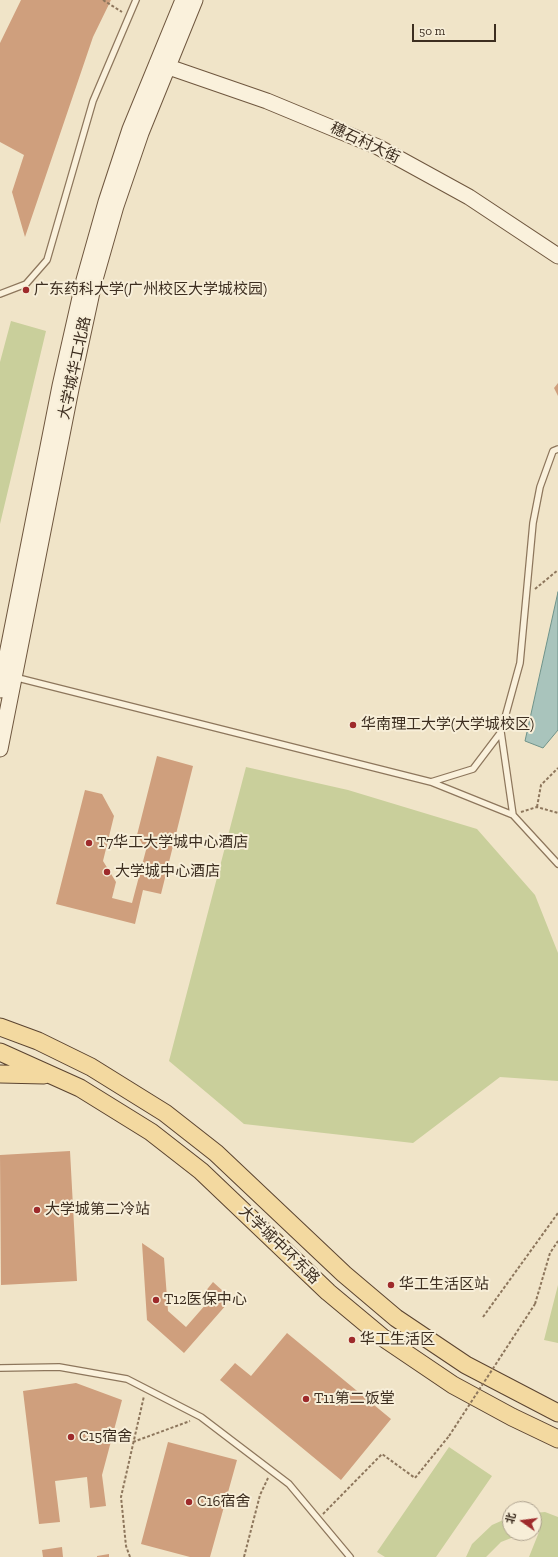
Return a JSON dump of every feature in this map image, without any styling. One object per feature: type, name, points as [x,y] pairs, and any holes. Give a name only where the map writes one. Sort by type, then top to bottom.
[{"type":"main road","name":"大学城华工北路","points":[[0,748],[6,675],[86,318],[116,206],[183,0]]},
{"type":"main road","name":"大学城华工北路","points":[[161,65],[196,0]]},
{"type":"main road","name":"穗石村大街","points":[[161,65],[267,101],[378,148],[469,197],[558,256]]},
{"type":"main road","name":"大学城华工北路","points":[[0,690],[6,675]]},
{"type":"main road","name":"大学城中环东路","points":[[0,1027],[38,1041],[91,1067],[165,1113],[216,1153],[344,1274],[396,1318],[466,1365],[517,1393],[558,1413]]},
{"type":"main road","name":"大学城中环东路","points":[[0,1052],[57,1077],[119,1111],[181,1155],[223,1191],[328,1292],[399,1349],[453,1385],[483,1402],[558,1439]]},
{"type":"main road","points":[[0,1074],[33,1074],[57,1077]]},
{"type":"lane","points":[[0,294],[26,284],[47,260],[93,101],[128,15],[136,0]]},
{"type":"lane","points":[[431,782],[473,769],[501,732],[520,663],[533,524],[540,487],[553,451],[558,449]]},
{"type":"lane","points":[[6,675],[431,782],[513,815],[558,864]]},
{"type":"lane","points":[[501,732],[513,815]]},
{"type":"lane","points":[[0,1368],[59,1367],[127,1379],[201,1417],[289,1484],[350,1557]]},
{"type":"path","points":[[103,0],[128,15]]},
{"type":"path","points":[[526,596],[558,570]]},
{"type":"path","points":[[537,807],[541,785],[558,768]]},
{"type":"path","points":[[513,815],[537,807],[558,813]]},
{"type":"path","points":[[483,1317],[558,1212]]},
{"type":"path","points":[[318,1519],[382,1454],[415,1478],[449,1436],[535,1304],[550,1252],[558,1241]]},
{"type":"path","points":[[130,1557],[126,1546],[121,1497],[145,1388]]},
{"type":"path","points":[[133,1442],[201,1417]]},
{"type":"path","points":[[244,1557],[260,1494],[272,1471]]},
{"type":"green space","points":[[11,321],[46,331],[0,524],[0,362]]},
{"type":"green space","points":[[246,767],[348,790],[477,829],[535,895],[558,953],[558,1081],[500,1077],[413,1143],[244,1124],[169,1061]]},
{"type":"green space","points":[[558,1285],[558,1343],[544,1340]]},
{"type":"green space","points":[[449,1447],[492,1476],[436,1557],[385,1557],[377,1552]]},
{"type":"green space","points":[[542,1512],[558,1517],[558,1557],[529,1557],[535,1541],[542,1541]]},
{"type":"green space","points":[[502,1521],[502,1541],[504,1541],[486,1557],[466,1557],[472,1544],[492,1525]]},
{"type":"water","points":[[558,592],[558,730],[543,748],[525,741]]},
{"type":"building","points":[[21,0],[111,0],[93,37],[25,237],[12,192],[24,155],[0,142],[0,43]]},
{"type":"building","points":[[558,383],[558,396],[554,388]]},
{"type":"building","name":"T7华工大学城中心酒店","points":[[157,756],[193,766],[161,894],[143,890],[135,924],[56,904],[85,790],[102,794],[114,816],[103,861],[116,882],[112,898],[132,903],[146,850],[137,835]]},
{"type":"building","name":"大学城第二冷站","points":[[70,1151],[77,1281],[1,1285],[0,1155]]},
{"type":"building","name":"T12医保中心","points":[[142,1243],[164,1258],[168,1311],[186,1327],[207,1303],[200,1298],[213,1282],[224,1292],[220,1297],[227,1304],[184,1353],[147,1320]]},
{"type":"building","name":"T11第二饭堂","points":[[287,1333],[391,1419],[341,1480],[220,1380],[235,1363],[251,1376]]},
{"type":"building","name":"C15宿舍","points":[[76,1383],[122,1400],[102,1475],[106,1506],[90,1508],[87,1477],[55,1481],[60,1522],[39,1524],[23,1391]]},
{"type":"building","name":"C16宿舍","points":[[168,1442],[237,1460],[210,1557],[190,1557],[141,1544]]},
{"type":"building","points":[[62,1547],[63,1557],[43,1557],[42,1550]]},
{"type":"building","points":[[109,1554],[109,1557],[97,1557],[97,1556]]},
{"type":"place","name":"广东药科大学(广州校区大学城校园)","points":[[26,290]]},
{"type":"place","name":"华南理工大学(大学城校区)","points":[[353,725]]},
{"type":"place","name":"T7华工大学城中心酒店","points":[[89,843]]},
{"type":"place","name":"大学城中心酒店","points":[[107,872]]},
{"type":"place","name":"大学城第二冷站","points":[[37,1210]]},
{"type":"place","name":"华工生活区站","points":[[391,1285]]},
{"type":"place","name":"T12医保中心","points":[[156,1300]]},
{"type":"place","name":"华工生活区","points":[[352,1340]]},
{"type":"place","name":"T11第二饭堂","points":[[306,1399]]},
{"type":"place","name":"C15宿舍","points":[[71,1437]]},
{"type":"place","name":"C16宿舍","points":[[189,1502]]}]
